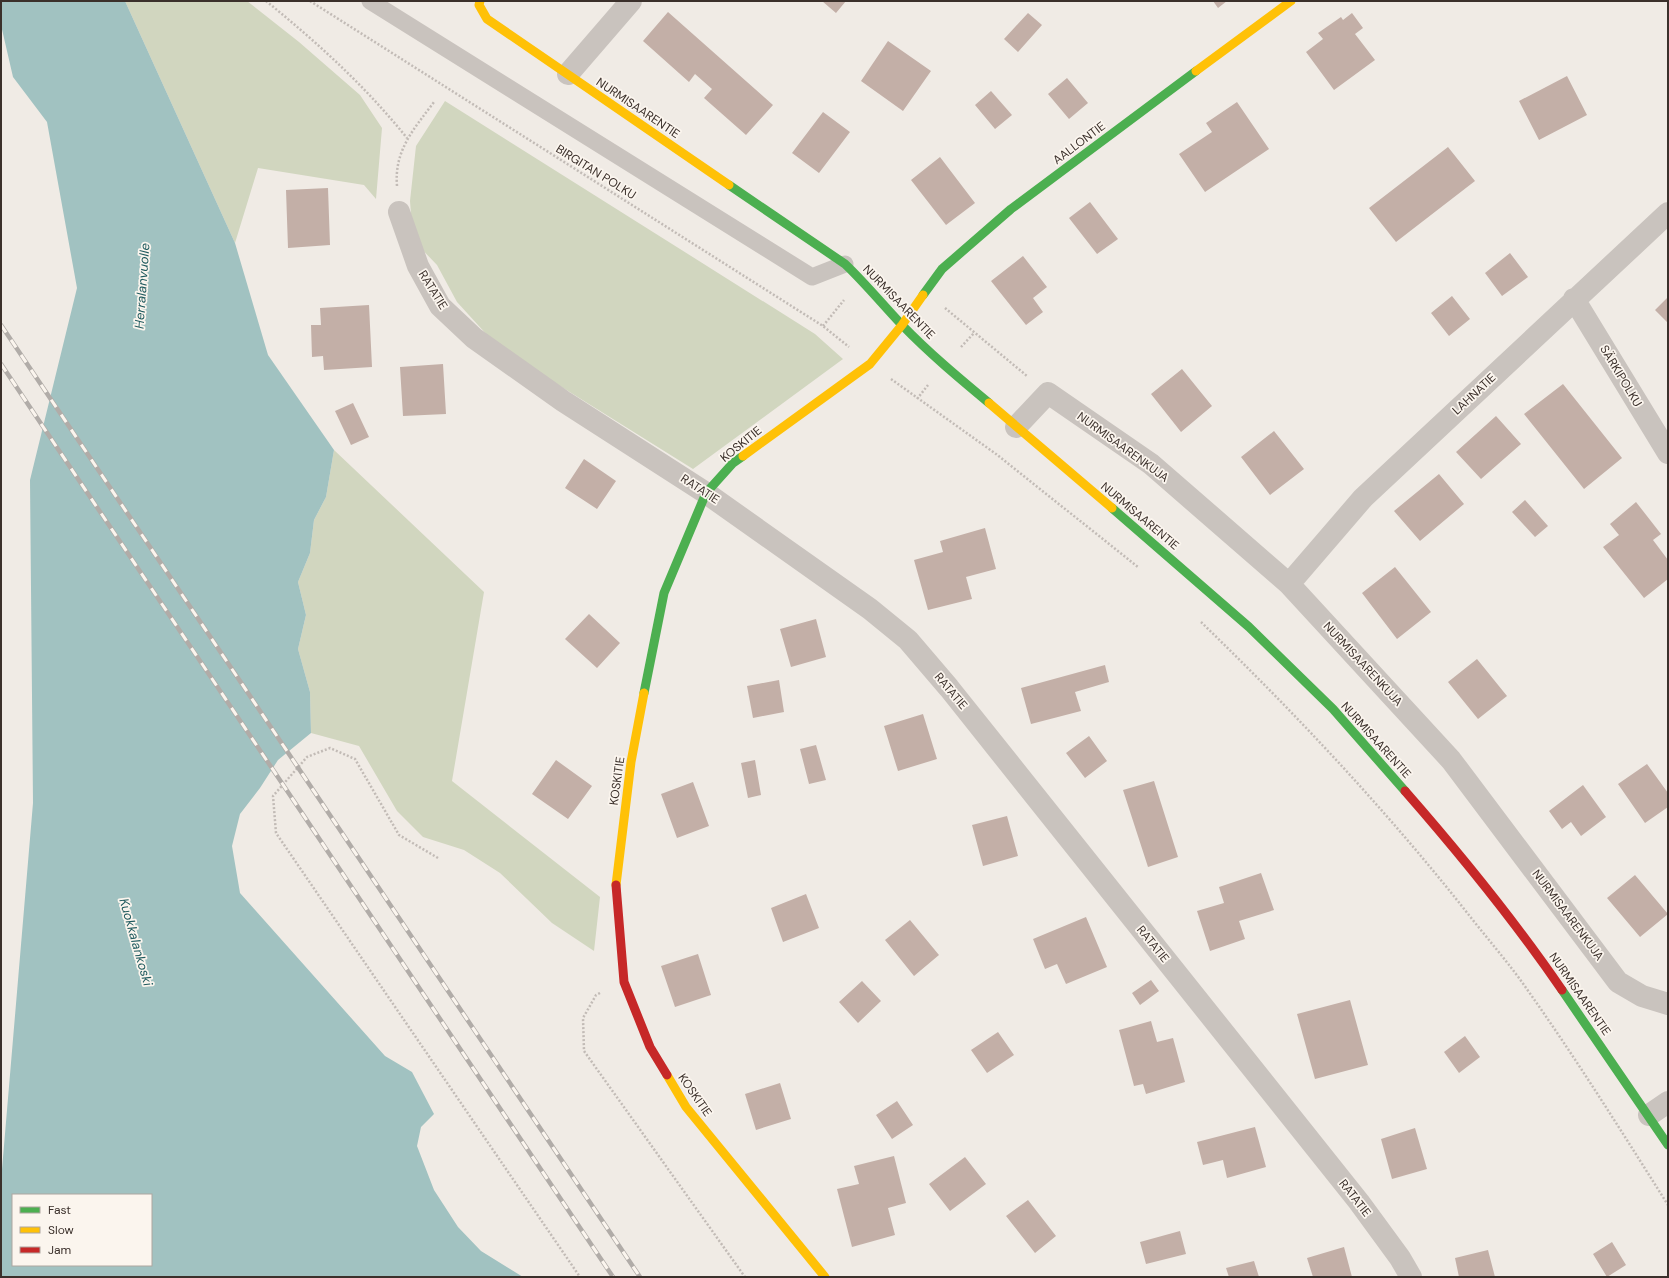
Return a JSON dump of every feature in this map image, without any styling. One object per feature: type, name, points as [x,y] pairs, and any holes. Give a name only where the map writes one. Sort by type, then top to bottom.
[{"type":"street","name":"NURMISAARENTIE","points":[[480,1],[480,5],[487,19],[845,264],[861,279],[902,326],[944,365],[1172,559],[1249,627],[1333,709],[1448,839],[1532,946],[1649,1115],[1668,1145]]},
{"type":"street","points":[[568,74],[631,1]]},
{"type":"street","name":"AALLONTIE","points":[[902,326],[942,269],[1011,209],[1290,1]]},
{"type":"street","name":"RATATIE","points":[[399,212],[418,266],[440,306],[474,338],[563,401],[706,493],[864,604],[908,640],[949,688],[1354,1195],[1400,1258],[1411,1277]]},
{"type":"street","name":"LAHNATIE","points":[[1289,584],[1363,498],[1668,213]]},
{"type":"street","name":"SÄRKIPOLKU","points":[[1574,300],[1668,453]]},
{"type":"street","name":"KOSKITIE","points":[[825,1277],[686,1107],[650,1047],[624,982],[615,889],[631,762],[664,593],[706,493],[733,463],[832,389],[870,364],[902,326]]},
{"type":"street","points":[[1016,427],[1048,393]]},
{"type":"street","name":"NURMISAARENKUJA","points":[[1048,393],[1151,464],[1289,584],[1452,760],[1618,982],[1642,996],[1668,1004]]},
{"type":"street","points":[[1649,1115],[1668,1102]]},
{"type":"lane","points":[[370,1],[812,277],[845,264]]},
{"type":"path","points":[[266,1],[314,39],[381,106],[407,138]]},
{"type":"path","name":"BIRGITAN POLKU","points":[[310,1],[823,326],[917,399],[996,454],[1142,571]]},
{"type":"path","points":[[399,212],[396,177],[399,154],[407,138],[434,102]]},
{"type":"path","points":[[823,326],[861,279]]},
{"type":"path","points":[[926,292],[1048,393]]},
{"type":"path","points":[[1196,617],[1263,682],[1346,769],[1427,861],[1518,977],[1583,1071],[1668,1205]]},
{"type":"path","points":[[438,858],[399,835],[355,758],[330,748],[307,757],[273,796],[276,833],[580,1277]]},
{"type":"path","points":[[624,982],[596,995],[583,1018],[584,1051],[745,1277]]},
{"type":"green space","points":[[125,1],[247,1],[299,42],[360,95],[382,128],[376,199],[364,185],[258,168],[235,243]]},
{"type":"green space","points":[[445,101],[815,334],[843,359],[693,469],[499,348],[457,302],[437,265],[413,240],[410,201],[416,146]]},
{"type":"green space","points":[[334,450],[484,592],[452,781],[600,897],[594,951],[552,923],[500,873],[464,850],[423,837],[397,811],[359,746],[311,733],[310,692],[298,649],[306,615],[298,582],[310,553],[314,520],[326,497]]},
{"type":"water","points":[[1,1],[125,1],[235,243],[268,355],[334,450],[326,497],[314,520],[310,553],[298,582],[306,615],[298,649],[310,692],[311,733],[278,760],[260,788],[240,814],[232,846],[240,893],[385,1056],[412,1072],[434,1114],[421,1127],[417,1146],[434,1190],[458,1227],[481,1251],[523,1277],[1,1277],[1,1181],[33,803],[30,480],[77,288],[47,122],[13,77],[1,25]]},
{"type":"building","points":[[822,1],[846,1],[836,13]]},
{"type":"building","points":[[1213,1],[1227,1],[1218,8]]},
{"type":"building","points":[[668,12],[773,105],[746,135],[704,98],[712,89],[695,74],[689,82],[643,41]]},
{"type":"building","points":[[1028,13],[1042,25],[1018,52],[1004,39]]},
{"type":"building","points":[[1352,13],[1363,28],[1355,34],[1375,60],[1334,90],[1306,52],[1323,39],[1318,33],[1341,17],[1343,20]]},
{"type":"building","points":[[888,41],[931,71],[903,111],[861,81]]},
{"type":"building","points":[[1567,76],[1587,115],[1539,140],[1519,101]]},
{"type":"building","points":[[1067,78],[1088,103],[1069,119],[1048,94]]},
{"type":"building","points":[[991,91],[1012,115],[995,129],[975,105]]},
{"type":"building","points":[[1237,102],[1269,149],[1205,192],[1179,154],[1212,132],[1206,123]]},
{"type":"building","points":[[823,112],[850,132],[819,173],[792,153]]},
{"type":"building","points":[[1448,147],[1475,181],[1396,242],[1369,208]]},
{"type":"building","points":[[940,157],[975,203],[946,225],[911,180]]},
{"type":"building","points":[[328,188],[330,245],[288,248],[286,190]]},
{"type":"building","points":[[1090,202],[1118,239],[1097,254],[1069,218]]},
{"type":"building","points":[[1510,253],[1528,277],[1502,296],[1485,273]]},
{"type":"building","points":[[1023,256],[1047,287],[1033,298],[1043,312],[1026,325],[991,281]]},
{"type":"building","points":[[1452,296],[1470,319],[1449,336],[1431,313]]},
{"type":"building","points":[[1668,297],[1668,323],[1655,310]]},
{"type":"building","points":[[369,305],[372,367],[324,370],[323,356],[312,357],[311,325],[321,325],[320,308]]},
{"type":"building","points":[[443,364],[446,414],[403,416],[400,367]]},
{"type":"building","points":[[1182,369],[1212,406],[1181,432],[1151,394]]},
{"type":"building","points":[[1563,384],[1622,458],[1584,489],[1524,414]]},
{"type":"building","points":[[353,403],[369,437],[351,445],[335,411]]},
{"type":"building","points":[[1496,416],[1521,444],[1481,479],[1456,452]]},
{"type":"building","points":[[1274,431],[1304,469],[1270,495],[1241,457]]},
{"type":"building","points":[[584,459],[616,481],[597,509],[565,488]]},
{"type":"building","points":[[1439,474],[1464,504],[1420,541],[1394,511]]},
{"type":"building","points":[[1525,500],[1548,526],[1535,537],[1512,512]]},
{"type":"building","points":[[1636,502],[1661,534],[1653,540],[1668,560],[1668,579],[1644,598],[1603,547],[1619,535],[1610,524]]},
{"type":"building","points":[[985,528],[996,569],[966,577],[972,599],[928,610],[914,560],[943,552],[940,541]]},
{"type":"building","points":[[1395,567],[1431,612],[1397,639],[1362,593]]},
{"type":"building","points":[[589,614],[620,643],[597,668],[565,639]]},
{"type":"building","points":[[816,619],[826,657],[791,667],[780,629]]},
{"type":"building","points":[[1477,659],[1507,696],[1478,719],[1448,682]]},
{"type":"building","points":[[1105,665],[1109,682],[1075,692],[1081,711],[1031,724],[1021,688]]},
{"type":"building","points":[[779,680],[784,712],[753,718],[747,686]]},
{"type":"building","points":[[923,714],[937,759],[898,771],[884,726]]},
{"type":"building","points":[[1089,736],[1107,761],[1085,778],[1066,753]]},
{"type":"building","points":[[816,745],[826,780],[809,784],[800,749]]},
{"type":"building","points":[[556,760],[592,786],[568,819],[532,794]]},
{"type":"building","points":[[755,760],[761,795],[748,798],[741,763]]},
{"type":"building","points":[[1647,764],[1668,793],[1668,807],[1645,823],[1618,784]]},
{"type":"building","points":[[1154,781],[1178,857],[1148,867],[1123,790]]},
{"type":"building","points":[[693,782],[709,826],[677,838],[661,794]]},
{"type":"building","points":[[1583,785],[1606,817],[1581,836],[1571,822],[1562,829],[1549,811]]},
{"type":"building","points":[[1007,816],[1018,856],[983,866],[972,825]]},
{"type":"building","points":[[1261,873],[1274,910],[1239,921],[1245,939],[1210,951],[1197,911],[1224,903],[1219,887]]},
{"type":"building","points":[[1635,875],[1668,914],[1640,937],[1607,898]]},
{"type":"building","points":[[806,894],[819,928],[783,942],[771,908]]},
{"type":"building","points":[[1086,917],[1107,967],[1066,984],[1057,964],[1045,969],[1033,939]]},
{"type":"building","points":[[910,920],[939,955],[914,976],[885,940]]},
{"type":"building","points":[[698,954],[711,995],[675,1007],[661,966]]},
{"type":"building","points":[[1151,980],[1159,991],[1140,1005],[1132,993]]},
{"type":"building","points":[[862,981],[881,1001],[858,1023],[839,1002]]},
{"type":"building","points":[[1350,1000],[1368,1065],[1315,1079],[1297,1014]]},
{"type":"building","points":[[1151,1021],[1157,1042],[1173,1038],[1185,1082],[1146,1094],[1143,1084],[1134,1086],[1119,1030]]},
{"type":"building","points":[[998,1032],[1014,1055],[987,1073],[971,1050]]},
{"type":"building","points":[[1465,1036],[1480,1057],[1459,1073],[1444,1052]]},
{"type":"building","points":[[780,1083],[791,1119],[756,1130],[745,1094]]},
{"type":"building","points":[[897,1101],[913,1125],[892,1139],[876,1115]]},
{"type":"building","points":[[1255,1127],[1266,1167],[1227,1178],[1223,1160],[1203,1165],[1197,1142]]},
{"type":"building","points":[[1415,1128],[1427,1169],[1392,1179],[1381,1139]]},
{"type":"building","points":[[894,1156],[906,1203],[888,1208],[895,1235],[852,1247],[837,1189],[859,1184],[854,1166]]},
{"type":"building","points":[[965,1157],[986,1184],[950,1211],[929,1184]]},
{"type":"building","points":[[1028,1200],[1056,1236],[1035,1253],[1006,1216]]},
{"type":"building","points":[[1180,1231],[1186,1254],[1146,1264],[1140,1242]]},
{"type":"building","points":[[1612,1242],[1626,1265],[1607,1277],[1593,1254]]},
{"type":"building","points":[[1344,1247],[1352,1277],[1313,1277],[1307,1258]]},
{"type":"building","points":[[1488,1250],[1495,1277],[1459,1277],[1455,1258]]},
{"type":"building","points":[[1254,1261],[1259,1277],[1229,1277],[1226,1268]]},
{"type":"railway","points":[[1,325],[640,1277]]},
{"type":"railway","points":[[1,364],[613,1277]]},
{"type":"traffic: fast","points":[[923,295],[942,269],[1011,209],[1196,71]]},
{"type":"traffic: fast","points":[[729,185],[845,264],[912,335],[944,365],[989,403]]},
{"type":"traffic: fast","points":[[644,693],[664,593],[706,493],[733,463],[743,456]]},
{"type":"traffic: fast","points":[[1112,508],[1249,627],[1333,709],[1405,791]]},
{"type":"traffic: fast","points":[[1562,990],[1668,1145]]},
{"type":"traffic: slow","points":[[480,1],[479,5],[487,19],[729,185]]},
{"type":"traffic: slow","points":[[1196,71],[1291,1]]},
{"type":"traffic: slow","points":[[743,456],[870,364],[902,325],[923,295]]},
{"type":"traffic: slow","points":[[989,403],[1112,508]]},
{"type":"traffic: slow","points":[[616,885],[631,762],[644,693]]},
{"type":"traffic: slow","points":[[667,1075],[686,1107],[825,1277]]},
{"type":"traffic: jam","points":[[1405,791],[1486,888],[1525,938],[1562,990]]},
{"type":"traffic: jam","points":[[616,885],[624,982],[650,1047],[667,1075]]},
{"type":"water label","name":"Herralanvuolle","points":[[142,286]]},
{"type":"water label","name":"Kuokkalankoski","points":[[136,942]]}]
